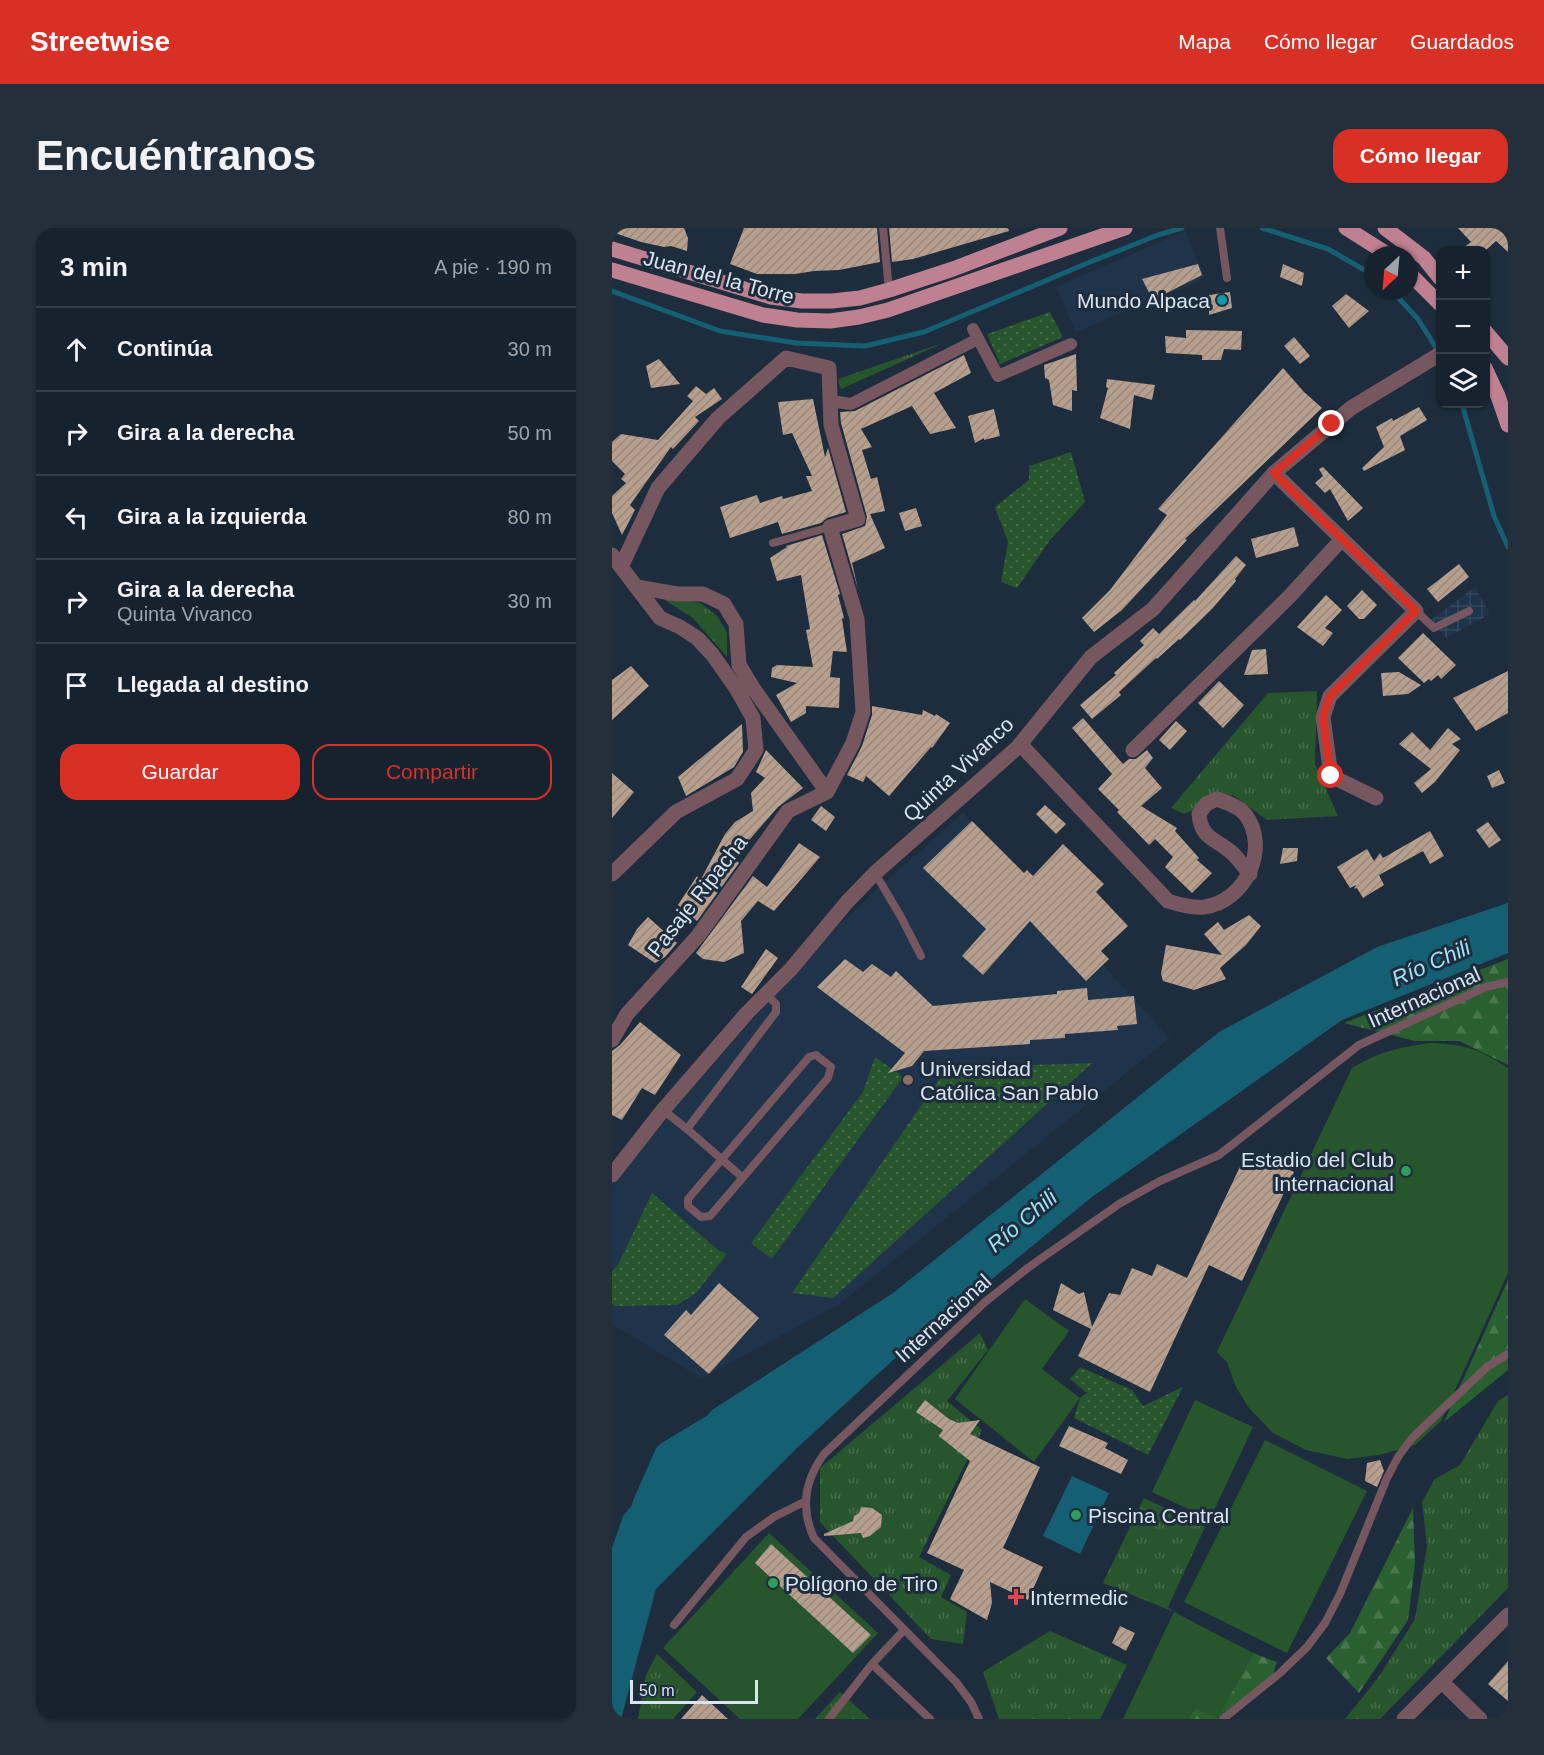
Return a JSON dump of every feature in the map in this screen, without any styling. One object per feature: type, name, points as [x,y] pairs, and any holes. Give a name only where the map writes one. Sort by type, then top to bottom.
[{"type":"main road","name":"Juan del la Torre","points":[[612,249],[771,297],[802,301],[832,301],[860,298],[889,290],[1060,228]]},
{"type":"main road","name":"Juan del la Torre","points":[[612,270],[764,315],[797,320],[830,321],[888,310],[1125,228]]},
{"type":"main road","points":[[1346,228],[1375,246]]},
{"type":"main road","points":[[1384,228],[1424,258],[1436,272]]},
{"type":"main road","points":[[1425,288],[1436,280]]},
{"type":"main road","points":[[1418,281],[1436,300]]},
{"type":"main road","points":[[1490,337],[1507,356]]},
{"type":"main road","points":[[1490,379],[1508,425]]},
{"type":"street","points":[[830,401],[851,404],[975,334],[998,376],[1071,344]]},
{"type":"street","points":[[612,874],[676,812],[737,779],[756,750],[753,718],[736,688],[712,654],[697,638],[660,618],[617,561],[658,488],[718,418],[786,357],[829,368],[831,424],[858,519],[830,527],[857,619],[863,712],[853,743],[827,792],[739,665],[736,624],[724,604],[703,594],[677,594],[637,587]]},
{"type":"street","name":"Quinta Vivanco","points":[[612,1175],[663,1110],[847,902],[875,873],[1020,744],[1091,657],[1153,609],[1274,473],[1351,408],[1436,357]]},
{"type":"street","points":[[1274,473],[1416,611],[1330,696],[1323,717],[1331,776],[1376,798]]},
{"type":"street","points":[[1133,750],[1288,597],[1342,538]]},
{"type":"street","points":[[736,688],[753,688]]},
{"type":"street","points":[[1020,744],[1168,901],[1188,907],[1206,907],[1222,900],[1243,885],[1250,874],[1255,852],[1254,831],[1244,813],[1232,804],[1217,799],[1206,804],[1199,814],[1200,826],[1211,840],[1232,852],[1250,874]]},
{"type":"street","name":"Pasaje Ripacha","points":[[612,1040],[627,1014],[698,936],[788,811],[827,792]]},
{"type":"street","points":[[1404,1719],[1508,1615]]},
{"type":"street","points":[[1442,1682],[1480,1719]]},
{"type":"lane","points":[[883,228],[889,290]]},
{"type":"lane","points":[[1220,229],[1227,278]]},
{"type":"lane","points":[[773,543],[830,527]]},
{"type":"lane","points":[[1416,611],[1434,628],[1468,611]]},
{"type":"lane","points":[[875,873],[921,956]]},
{"type":"lane","name":"Internacional","points":[[977,1718],[971,1702],[956,1682],[814,1539],[807,1521],[806,1501],[810,1475],[824,1454],[985,1302],[1029,1267],[1119,1204],[1160,1181],[1220,1155],[1359,1045],[1486,987],[1508,982]]},
{"type":"lane","points":[[687,1129],[776,1012],[776,1004],[767,995]]},
{"type":"lane","points":[[819,1056],[831,1067],[828,1078],[710,1216],[703,1218],[688,1206],[688,1199],[720,1159],[809,1057],[819,1056]]},
{"type":"lane","points":[[663,1110],[742,1177]]},
{"type":"lane","points":[[1223,1719],[1287,1666],[1307,1647],[1325,1623],[1340,1594],[1387,1478],[1398,1456],[1412,1438],[1487,1367],[1508,1354]]},
{"type":"lane","points":[[674,1625],[746,1537],[774,1517],[806,1501]]},
{"type":"lane","points":[[831,1718],[872,1664],[903,1630]]},
{"type":"lane","points":[[872,1664],[930,1719]]},
{"type":"shaded area","points":[[1185,231],[1205,278],[1076,332],[1056,287]]},
{"type":"shaded area","points":[[1475,587],[1490,614],[1446,638],[1431,620]]},
{"type":"shaded area","name":"Universidad Católica San Pablo","points":[[963,813],[1170,1038],[838,1305],[701,1378],[612,1324],[612,1186],[662,1122],[816,948],[878,888]]},
{"type":"green space","points":[[1050,312],[1063,337],[1000,364],[987,334]]},
{"type":"green space","points":[[943,343],[841,389],[838,379]]},
{"type":"green space","points":[[1071,452],[1085,502],[1050,540],[1017,588],[1001,582],[1008,542],[995,507],[1029,480],[1029,466]]},
{"type":"green space","points":[[663,599],[701,603],[718,617],[727,633],[727,657],[693,618]]},
{"type":"green space","points":[[1317,691],[1315,764],[1338,816],[1267,820],[1233,795],[1184,814],[1171,808],[1268,693]]},
{"type":"green space","points":[[1508,959],[1508,1065],[1459,1041],[1415,1041],[1344,1023]]},
{"type":"green space","name":"Estadio del Club Internacional","points":[[1432,1043],[1472,1049],[1508,1068],[1508,1273],[1441,1421],[1415,1445],[1379,1455],[1347,1459],[1306,1450],[1273,1433],[1249,1408],[1236,1387],[1227,1362],[1217,1352],[1352,1068],[1390,1051]]},
{"type":"green space","points":[[875,1057],[903,1077],[772,1259],[751,1243],[863,1092]]},
{"type":"green space","points":[[1092,1063],[833,1298],[792,1293],[947,1068]]},
{"type":"green space","points":[[652,1193],[718,1250],[727,1254],[696,1293],[677,1305],[615,1306],[612,1304],[612,1271],[618,1265]]},
{"type":"green space","points":[[1508,1280],[1508,1370],[1444,1422]]},
{"type":"green space","points":[[1025,1299],[1069,1331],[1042,1369],[1080,1398],[1034,1462],[955,1399]]},
{"type":"green space","points":[[980,1333],[988,1350],[947,1401],[982,1430],[919,1557],[951,1575],[941,1597],[967,1612],[963,1644],[931,1639],[820,1522],[820,1468]]},
{"type":"green space","points":[[1080,1367],[1132,1390],[1143,1406],[1183,1387],[1148,1455],[1074,1418],[1080,1398],[1087,1393],[1070,1379]]},
{"type":"green space","points":[[1508,1395],[1508,1588],[1380,1719],[1345,1719],[1378,1678],[1415,1619],[1427,1546],[1422,1502],[1435,1479],[1460,1465],[1498,1401]]},
{"type":"green space","points":[[1195,1400],[1253,1427],[1210,1519],[1152,1492]]},
{"type":"green space","points":[[1265,1440],[1367,1491],[1287,1653],[1184,1602]]},
{"type":"green space","points":[[1144,1498],[1205,1527],[1168,1607],[1174,1612],[1103,1583]]},
{"type":"green space","points":[[1413,1508],[1415,1563],[1408,1620],[1359,1693],[1326,1658],[1350,1633]]},
{"type":"green space","name":"Polígono de Tiro","points":[[769,1533],[878,1633],[798,1719],[740,1719],[663,1648]]},
{"type":"green space","points":[[1174,1612],[1253,1653],[1218,1718],[1195,1708],[1188,1719],[1123,1719]]},
{"type":"green space","points":[[1050,1631],[1127,1665],[1100,1719],[999,1719],[983,1672]]},
{"type":"green space","points":[[1253,1653],[1277,1662],[1273,1674],[1218,1719],[1188,1719],[1195,1708],[1218,1717]]},
{"type":"green space","points":[[657,1654],[697,1692],[673,1719],[638,1719],[646,1675]]},
{"type":"green space","points":[[840,1692],[870,1719],[815,1719]]},
{"type":"water","points":[[1508,903],[1508,953],[1342,1020],[1092,1197],[892,1361],[797,1448],[656,1589],[621,1719],[612,1719],[612,1548],[623,1516],[712,1410],[893,1293],[1219,1032],[1377,947]]},
{"type":"water","name":"Piscina Central","points":[[1072,1476],[1109,1493],[1080,1554],[1043,1536]]},
{"type":"building","points":[[612,228],[684,228],[688,238],[687,251],[671,246],[664,247],[641,242],[612,232]]},
{"type":"building","points":[[744,228],[877,228],[880,262],[839,270],[795,274],[757,274],[730,264]]},
{"type":"building","points":[[889,228],[1008,228],[1009,231],[913,259],[892,262]]},
{"type":"building","points":[[1458,228],[1508,228],[1508,252],[1496,241],[1490,246],[1466,246],[1471,242]]},
{"type":"building","points":[[1198,264],[1202,275],[1153,300],[1142,279]]},
{"type":"building","points":[[1283,264],[1304,273],[1302,286],[1280,277]]},
{"type":"building","points":[[1230,292],[1232,308],[1209,315],[1209,295]]},
{"type":"building","points":[[1346,294],[1369,311],[1349,328],[1332,306]]},
{"type":"building","points":[[1186,330],[1242,331],[1241,350],[1224,349],[1221,360],[1202,360],[1202,355],[1166,353],[1165,336],[1186,338]]},
{"type":"building","points":[[1294,337],[1310,356],[1300,364],[1284,346]]},
{"type":"building","points":[[1076,354],[1077,391],[1072,390],[1072,411],[1053,405],[1049,380],[1045,378],[1044,365]]},
{"type":"building","points":[[964,355],[971,373],[934,393],[956,428],[930,434],[912,406],[861,429],[872,447],[862,450],[871,479],[877,477],[885,511],[870,514],[885,548],[852,563],[858,589],[842,534],[865,526],[867,517],[840,412],[855,411]]},
{"type":"building","points":[[659,359],[680,384],[651,388],[646,366]]},
{"type":"building","points":[[1283,368],[1322,408],[1185,539],[1187,540],[1122,610],[1094,632],[1082,618],[1110,590],[1167,515],[1158,509]]},
{"type":"building","points":[[1107,379],[1155,385],[1152,400],[1134,395],[1130,429],[1100,418],[1108,388],[1106,387]]},
{"type":"building","points":[[696,386],[706,394],[714,388],[722,399],[695,417],[699,421],[673,449],[671,447],[630,505],[635,510],[622,535],[612,513],[612,496],[626,483],[621,479],[625,474],[612,461],[612,442],[621,434],[658,440],[693,401],[687,396]]},
{"type":"building","points":[[813,399],[825,457],[828,448],[846,512],[827,518],[821,523],[782,534],[778,522],[730,538],[720,507],[757,495],[760,503],[782,496],[783,499],[812,491],[806,476],[812,476],[792,433],[783,435],[778,402]]},
{"type":"building","points":[[1419,407],[1427,420],[1400,436],[1405,450],[1364,471],[1362,468],[1384,447],[1376,427]]},
{"type":"building","points":[[994,409],[1000,436],[984,440],[984,438],[975,443],[968,416]]},
{"type":"building","points":[[1323,467],[1363,508],[1348,521],[1330,489],[1325,493],[1315,483],[1323,476],[1319,469]]},
{"type":"building","points":[[916,508],[922,526],[905,531],[899,513]]},
{"type":"building","points":[[1294,527],[1299,546],[1256,558],[1251,539]]},
{"type":"building","points":[[822,535],[840,594],[838,595],[844,618],[842,619],[847,652],[833,651],[830,677],[840,678],[839,708],[806,706],[806,713],[791,722],[776,695],[797,683],[771,677],[772,668],[777,665],[813,667],[806,630],[810,629],[801,575],[777,581],[770,558],[786,546]]},
{"type":"building","points":[[1236,556],[1246,565],[1235,579],[1236,581],[1212,609],[1180,640],[1156,658],[1119,692],[1121,695],[1092,719],[1080,705],[1116,675],[1114,673],[1144,645],[1140,641],[1153,628],[1159,634],[1195,601]]},
{"type":"building","points":[[1459,564],[1469,577],[1438,602],[1427,589]]},
{"type":"building","points":[[1362,590],[1377,605],[1364,619],[1359,619],[1347,606]]},
{"type":"building","points":[[1326,595],[1342,610],[1325,628],[1333,633],[1323,646],[1297,627]]},
{"type":"building","points":[[1423,633],[1456,665],[1441,679],[1438,675],[1424,683],[1398,658]]},
{"type":"building","points":[[1266,649],[1268,674],[1244,675],[1252,650]]},
{"type":"building","points":[[631,666],[649,686],[612,720],[612,680]]},
{"type":"building","points":[[1508,671],[1508,713],[1476,731],[1453,698]]},
{"type":"building","points":[[1399,672],[1421,685],[1408,694],[1383,696],[1381,673]]},
{"type":"building","points":[[1219,681],[1244,705],[1223,728],[1198,703]]},
{"type":"building","points":[[872,706],[922,715],[923,710],[935,716],[936,714],[950,723],[932,748],[889,796],[866,776],[863,782],[847,775],[862,746],[872,715]]},
{"type":"building","points":[[1083,718],[1123,764],[1129,759],[1136,759],[1147,750],[1153,758],[1145,768],[1162,788],[1141,806],[1177,828],[1175,831],[1199,858],[1197,860],[1212,873],[1192,893],[1165,867],[1173,857],[1155,839],[1149,845],[1098,789],[1112,774],[1072,728]]},
{"type":"building","points":[[1176,721],[1187,731],[1170,750],[1159,740]]},
{"type":"building","points":[[742,724],[743,752],[734,767],[686,796],[678,777]]},
{"type":"building","points":[[1448,728],[1461,739],[1452,744],[1460,750],[1435,782],[1422,793],[1414,783],[1431,769],[1399,744],[1412,732],[1430,750]]},
{"type":"building","points":[[766,750],[803,788],[778,807],[737,854],[740,855],[736,860],[739,863],[697,921],[678,905],[697,876],[700,881],[725,834],[735,822],[753,811],[751,793],[765,778],[756,772]]},
{"type":"building","points":[[1499,770],[1505,783],[1492,788],[1487,776]]},
{"type":"building","points":[[612,773],[634,792],[612,818]]},
{"type":"building","points":[[1045,805],[1066,824],[1056,834],[1036,814]]},
{"type":"building","points":[[821,806],[835,817],[826,831],[811,820]]},
{"type":"building","points":[[972,821],[1024,873],[1027,870],[1033,876],[1063,844],[1104,884],[1096,892],[1128,926],[1101,951],[1109,959],[1086,981],[1030,921],[983,975],[962,956],[986,929],[923,868]]},
{"type":"building","points":[[1488,822],[1501,840],[1489,848],[1476,830]]},
{"type":"building","points":[[1430,831],[1444,856],[1430,864],[1423,851],[1379,875],[1384,885],[1363,898],[1357,888],[1354,889],[1356,885],[1350,888],[1337,867],[1367,849],[1374,861],[1380,853],[1383,858]]},
{"type":"building","points":[[799,843],[820,857],[774,911],[758,901],[741,921],[744,953],[724,962],[703,959],[696,953],[753,876],[767,887]]},
{"type":"building","points":[[1283,848],[1298,848],[1297,861],[1280,864]]},
{"type":"building","points":[[1249,915],[1261,926],[1246,945],[1220,968],[1226,979],[1194,990],[1163,981],[1161,974],[1166,945],[1222,955],[1204,934],[1218,922],[1224,930]]},
{"type":"building","points":[[648,917],[677,943],[665,957],[655,963],[628,945],[637,929]]},
{"type":"building","points":[[766,949],[778,958],[752,994],[741,987]]},
{"type":"building","name":"Universidad Católica San Pablo","points":[[845,959],[863,972],[872,964],[891,977],[896,971],[933,1006],[1057,994],[1057,991],[1087,988],[1088,1000],[1134,996],[1137,1024],[1117,1026],[1118,1030],[1065,1034],[1065,1038],[1030,1040],[1030,1044],[924,1051],[912,1066],[888,1073],[905,1053],[817,987]]},
{"type":"building","points":[[640,1022],[681,1055],[655,1095],[642,1088],[622,1120],[612,1115],[612,1051]]},
{"type":"building","points":[[1248,1150],[1294,1172],[1242,1281],[1209,1265],[1150,1392],[1078,1356],[1091,1329],[1053,1310],[1061,1283],[1079,1294],[1084,1292],[1092,1327],[1109,1293],[1120,1295],[1132,1268],[1152,1276],[1157,1264],[1187,1278]]},
{"type":"building","points":[[719,1283],[759,1318],[709,1374],[664,1335],[686,1310],[691,1315]]},
{"type":"building","points":[[925,1400],[949,1419],[958,1423],[980,1420],[970,1434],[1040,1467],[1003,1548],[1043,1567],[1028,1600],[990,1582],[992,1603],[987,1620],[950,1599],[964,1570],[927,1553],[970,1461],[939,1436],[943,1430],[916,1412]]},
{"type":"building","points":[[1069,1426],[1108,1443],[1105,1448],[1128,1460],[1121,1474],[1059,1446]]},
{"type":"building","points":[[1380,1460],[1384,1471],[1377,1487],[1365,1481],[1367,1463]]},
{"type":"building","points":[[861,1507],[872,1508],[882,1515],[881,1527],[870,1536],[863,1538],[861,1533],[824,1536],[853,1521]]},
{"type":"building","points":[[771,1544],[871,1635],[853,1653],[755,1563]]},
{"type":"building","points":[[1120,1626],[1135,1633],[1126,1651],[1112,1643]]},
{"type":"building","points":[[1508,1661],[1508,1701],[1488,1684]]},
{"type":"building","points":[[702,1695],[728,1719],[681,1719]]},
{"type":"waterway","points":[[612,291],[720,331],[796,343],[865,346],[924,332],[1090,262],[1182,228]]},
{"type":"waterway","points":[[1262,228],[1328,249],[1364,270]]},
{"type":"waterway","points":[[1400,300],[1418,319],[1436,348]]},
{"type":"waterway","points":[[1463,408],[1494,516],[1508,547]]},
{"type":"waterway","name":"Río Chili","points":[[647,1506],[669,1456],[712,1430]]},
{"type":"place","name":"Mundo Alpaca","points":[[1222,300]]},
{"type":"place","name":"Universidad Católica San Pablo","points":[[908,1080]]},
{"type":"place","name":"Estadio del Club Internacional","points":[[1406,1171]]},
{"type":"place","name":"Piscina Central","points":[[1076,1515]]},
{"type":"place","name":"Polígono de Tiro","points":[[773,1583]]},
{"type":"place","name":"Intermedic","points":[[1016,1597]]},
{"type":"route","points":[[1331,776],[1323,717],[1330,696],[1416,611],[1274,473],[1332,424]]}]
